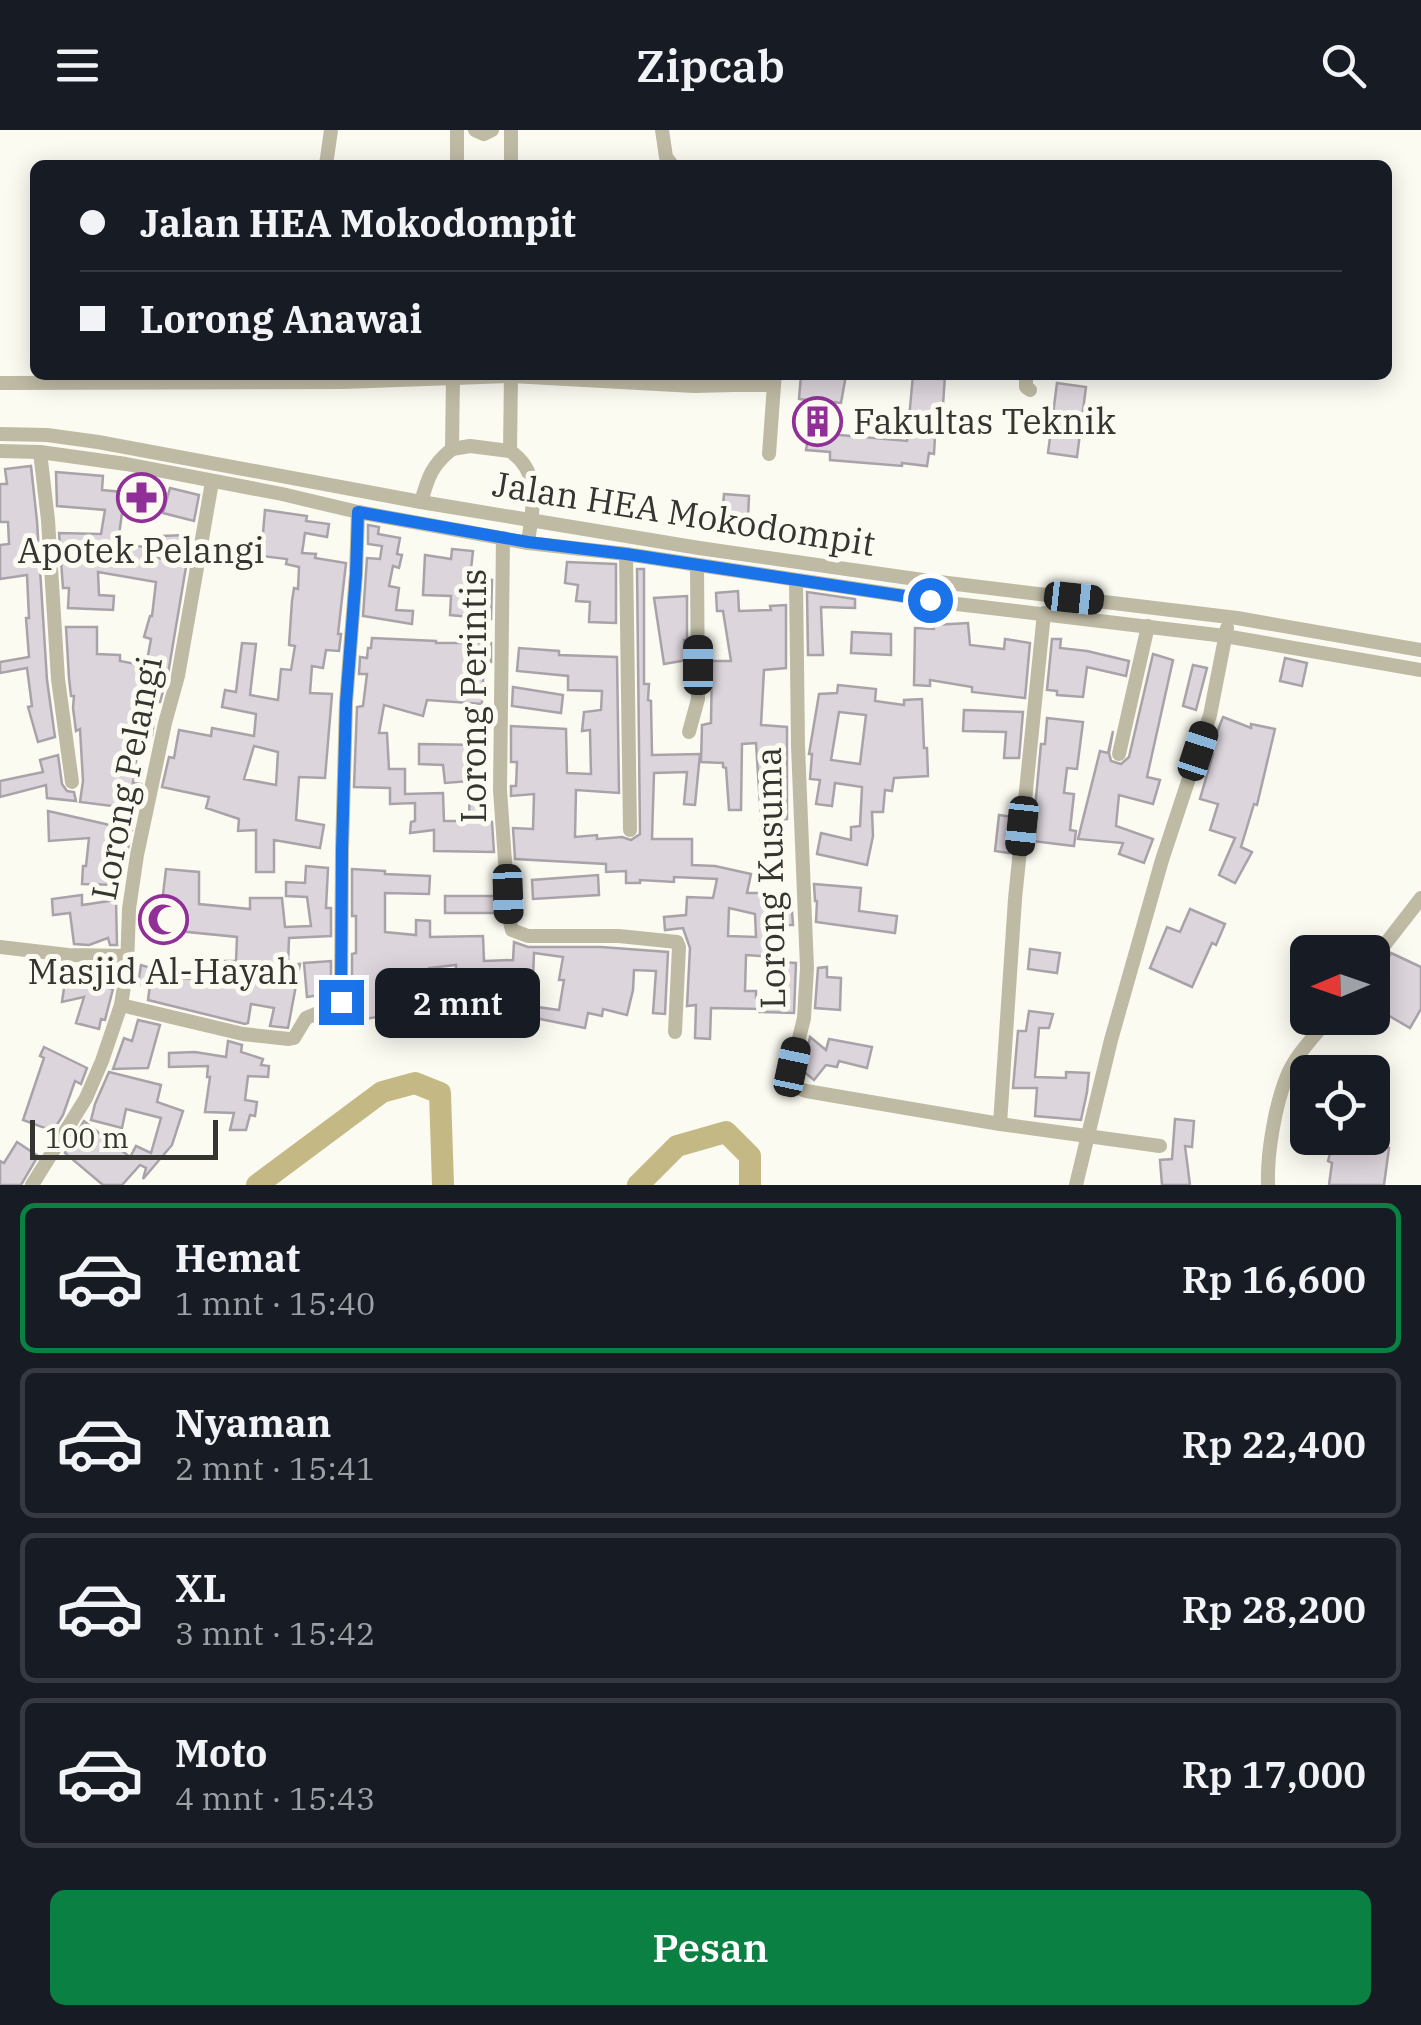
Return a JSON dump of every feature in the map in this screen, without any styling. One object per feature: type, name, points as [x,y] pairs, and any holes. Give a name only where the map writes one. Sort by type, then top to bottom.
[{"type":"street","points":[[327,160],[331,130]]},
{"type":"street","points":[[456,160],[457,130]]},
{"type":"street","points":[[475,130],[484,134],[492,130]]},
{"type":"street","points":[[511,130],[511,160]]},
{"type":"street","points":[[662,130],[668,160]]},
{"type":"street","points":[[0,383],[173,380]]},
{"type":"street","points":[[452,449],[453,380]]},
{"type":"street","points":[[510,451],[511,380]]},
{"type":"street","points":[[584,380],[694,386],[734,380],[775,380],[769,454]]},
{"type":"street","name":"Jalan HEA Mokodompit","points":[[0,434],[81,439],[531,521],[877,573],[1229,618],[1421,650]]},
{"type":"street","points":[[421,502],[432,470],[452,449],[470,446],[510,451],[530,474],[534,487],[528,542]]},
{"type":"street","name":"Jalan HEA Mokodompit","points":[[0,451],[40,452],[126,464],[502,538],[956,604],[1226,636],[1421,670]]},
{"type":"street","points":[[40,452],[58,678],[72,782]]},
{"type":"street","points":[[177,476],[182,457]]},
{"type":"street","name":"Lorong Pelangi","points":[[32,1185],[86,1098],[121,1006],[136,856],[178,676],[212,482]]},
{"type":"street","points":[[454,528],[457,508]]},
{"type":"street","points":[[121,1006],[242,1034],[288,1039],[294,1038],[306,1018],[341,1002],[346,703],[358,512]]},
{"type":"street","name":"Lorong Perintis","points":[[502,538],[500,790],[512,930],[528,936],[674,940],[679,947],[676,1032]]},
{"type":"street","points":[[626,554],[630,830]]},
{"type":"street","points":[[689,732],[698,699],[697,564]]},
{"type":"street","points":[[875,591],[877,573]]},
{"type":"street","name":"Lorong Kusuma","points":[[796,580],[807,968],[804,1018],[792,1078],[798,1088],[806,1091],[1000,1124]]},
{"type":"street","points":[[1044,613],[1015,899],[1000,1124],[1160,1146]]},
{"type":"street","points":[[1076,1185],[1111,1040],[1152,896],[1210,715],[1229,618]]},
{"type":"street","points":[[1119,754],[1148,626]]},
{"type":"street","points":[[1390,938],[1421,898]]},
{"type":"street","points":[[0,947],[68,955],[127,956]]},
{"type":"street","points":[[1268,1185],[1273,1131],[1288,1076],[1315,1035]]},
{"type":"building","points":[[801,380],[845,380],[841,403],[832,402],[829,434],[907,441],[913,380],[945,380],[942,420],[936,419],[934,454],[929,453],[927,466],[830,460],[830,452],[806,450],[808,400],[799,399]]},
{"type":"building","points":[[1057,383],[1086,387],[1077,457],[1048,453]]},
{"type":"building","points":[[31,466],[55,737],[38,742],[28,707],[32,706],[27,668],[0,673],[0,662],[29,657],[29,618],[27,575],[0,579],[0,545],[9,544],[8,522],[0,522],[0,484],[7,484],[5,469]]},
{"type":"building","points":[[56,472],[103,476],[102,490],[144,494],[143,507],[123,505],[118,543],[144,547],[143,555],[163,559],[162,536],[185,535],[187,561],[168,674],[157,702],[152,735],[140,733],[133,783],[141,784],[136,811],[80,802],[80,729],[76,731],[66,627],[97,627],[97,654],[120,655],[120,661],[146,666],[151,639],[144,637],[152,616],[156,582],[98,572],[99,595],[114,596],[113,610],[68,608],[69,588],[63,588],[59,533],[101,534],[105,510],[57,506]]},
{"type":"building","points":[[170,488],[199,495],[194,521],[163,513]]},
{"type":"building","points":[[724,494],[749,496],[748,518],[722,516]]},
{"type":"building","points":[[265,510],[307,516],[306,521],[329,524],[327,537],[305,533],[302,553],[346,563],[339,651],[326,650],[323,668],[312,666],[310,693],[332,694],[325,778],[299,777],[296,820],[324,825],[320,848],[274,840],[274,872],[256,872],[256,830],[238,831],[239,819],[206,808],[209,797],[162,787],[169,757],[174,758],[179,730],[211,736],[212,728],[254,736],[256,714],[222,707],[225,690],[236,692],[242,643],[256,644],[250,695],[278,700],[281,669],[291,670],[295,646],[289,645],[292,601],[294,588],[298,589],[299,567],[286,564],[287,559],[261,556]],"holes":[[[254,746],[278,752],[276,785],[244,779]]]},
{"type":"building","points":[[368,525],[379,527],[378,534],[400,538],[397,554],[402,555],[399,568],[393,566],[389,586],[399,588],[396,610],[413,611],[412,624],[363,616],[367,558],[380,559],[382,546],[368,544]]},
{"type":"building","points":[[452,549],[473,551],[470,578],[492,580],[491,619],[450,615],[451,596],[423,595],[425,555],[451,559]]},
{"type":"building","points":[[567,562],[616,564],[616,623],[589,622],[590,602],[576,601],[578,585],[565,583]]},
{"type":"building","points":[[637,569],[644,569],[644,684],[649,684],[651,701],[652,755],[700,754],[695,805],[684,804],[687,772],[654,773],[652,839],[692,839],[692,865],[751,874],[747,893],[773,893],[773,912],[792,911],[793,925],[778,925],[777,957],[746,955],[745,991],[756,991],[756,998],[779,999],[780,962],[796,963],[794,1013],[711,1008],[710,1039],[695,1038],[696,1005],[687,1006],[690,948],[683,928],[665,930],[664,917],[686,915],[687,897],[713,898],[717,879],[674,877],[674,882],[626,883],[626,871],[606,872],[606,864],[515,859],[513,828],[533,829],[534,794],[511,796],[511,786],[516,786],[517,762],[511,762],[511,726],[566,729],[567,773],[591,774],[590,730],[582,731],[584,712],[601,710],[602,691],[568,690],[568,676],[517,671],[519,648],[559,651],[559,655],[617,657],[619,793],[576,790],[575,837],[597,835],[597,839],[631,840],[640,834]],"holes":[[[729,908],[755,914],[756,937],[728,936]]]},
{"type":"building","points":[[738,591],[739,611],[771,610],[770,606],[786,605],[786,668],[764,670],[761,725],[787,727],[787,819],[761,821],[756,743],[742,744],[741,810],[729,810],[723,763],[701,762],[702,725],[711,723],[712,661],[731,661],[716,593]]},
{"type":"building","points":[[807,592],[855,599],[855,608],[821,607],[823,655],[808,655]]},
{"type":"building","points":[[687,596],[687,660],[664,664],[654,598]]},
{"type":"building","points":[[968,623],[970,645],[1004,649],[1005,639],[1030,643],[1025,698],[972,692],[972,687],[930,680],[930,686],[914,685],[915,628]]},
{"type":"building","points":[[852,632],[891,634],[891,655],[851,653]]},
{"type":"building","points":[[372,638],[491,643],[491,662],[484,662],[482,704],[427,700],[423,716],[384,705],[379,733],[387,733],[389,769],[405,769],[405,794],[443,793],[444,821],[469,821],[470,781],[445,783],[443,765],[419,764],[419,744],[481,745],[480,822],[492,822],[494,852],[434,851],[434,830],[410,833],[415,803],[390,804],[390,788],[354,787],[357,707],[363,706],[367,674],[359,674],[360,657],[367,658]]},
{"type":"building","points":[[1052,639],[1061,639],[1060,648],[1129,661],[1126,676],[1087,667],[1083,697],[1047,690]]},
{"type":"building","points":[[1153,654],[1173,660],[1147,777],[1160,780],[1153,804],[1119,795],[1116,826],[1153,839],[1144,863],[1119,854],[1123,843],[1078,839],[1100,751],[1108,753],[1113,731],[1111,761],[1121,764],[1129,757]]},
{"type":"building","points":[[1285,658],[1307,663],[1302,686],[1280,681]]},
{"type":"building","points":[[1193,665],[1207,668],[1196,710],[1183,706]]},
{"type":"building","points":[[838,685],[876,689],[875,701],[904,705],[904,700],[922,699],[928,776],[894,778],[892,791],[885,790],[883,812],[872,812],[873,836],[867,865],[817,854],[821,833],[851,840],[851,827],[860,826],[862,787],[835,783],[832,806],[816,804],[820,780],[810,779],[809,754],[819,694],[837,693]],"holes":[[[839,712],[866,715],[860,764],[831,760]]]},
{"type":"building","points":[[513,687],[563,695],[561,713],[512,706]]},
{"type":"building","points":[[964,710],[1023,712],[1019,758],[1004,758],[1006,732],[963,731]]},
{"type":"building","points":[[1223,717],[1251,728],[1251,724],[1275,729],[1257,805],[1254,804],[1241,847],[1252,852],[1235,883],[1219,875],[1235,838],[1210,830],[1218,804],[1200,799],[1213,754],[1209,753]]},
{"type":"building","points":[[1047,718],[1083,722],[1077,769],[1067,768],[1064,793],[1074,794],[1070,830],[1076,831],[1074,846],[1032,841]]},
{"type":"building","points":[[58,755],[62,784],[67,791],[74,792],[76,801],[47,798],[46,785],[0,797],[0,781],[43,772],[40,760]]},
{"type":"building","points":[[48,811],[132,830],[127,853],[118,852],[116,885],[82,884],[89,838],[49,841]]},
{"type":"building","points":[[999,815],[1013,817],[1009,853],[995,851]]},
{"type":"building","points":[[306,866],[328,868],[326,908],[331,908],[331,936],[289,938],[288,965],[300,964],[288,1028],[270,1026],[274,1008],[251,1004],[245,1024],[148,1000],[150,985],[138,984],[141,965],[158,970],[158,975],[225,983],[225,961],[236,961],[237,937],[177,931],[177,937],[145,933],[149,901],[162,903],[166,869],[199,872],[199,904],[250,909],[250,898],[282,898],[285,927],[311,926],[307,897],[286,896],[286,882],[305,883]]},
{"type":"building","points":[[352,869],[430,876],[429,894],[385,893],[385,932],[416,935],[416,920],[430,921],[430,937],[483,936],[484,961],[513,960],[514,942],[528,947],[668,952],[665,1014],[653,1013],[656,971],[634,970],[627,1015],[603,1009],[602,1016],[588,1013],[585,1028],[535,1018],[537,1007],[559,1010],[564,980],[559,980],[563,957],[534,953],[533,978],[505,976],[505,994],[526,1001],[527,1010],[507,1011],[505,1023],[494,1023],[495,1017],[482,1018],[483,1003],[458,1003],[457,1024],[444,1023],[447,991],[457,992],[456,965],[429,968],[428,1018],[396,1018],[396,1014],[358,1020],[357,991],[352,991],[356,916],[352,916]]},
{"type":"building","points":[[598,875],[599,895],[533,899],[532,880]]},
{"type":"building","points":[[814,884],[861,888],[859,911],[897,916],[895,933],[816,922]]},
{"type":"building","points":[[82,895],[82,905],[116,900],[117,945],[110,945],[108,938],[89,945],[74,944],[70,913],[53,915],[52,899]]},
{"type":"building","points":[[445,896],[497,896],[498,913],[445,913]]},
{"type":"building","points":[[1190,909],[1225,924],[1192,987],[1150,968],[1167,927],[1180,932]]},
{"type":"building","points":[[1030,949],[1060,953],[1057,973],[1028,969]]},
{"type":"building","points":[[1390,955],[1421,967],[1421,1009],[1410,1028],[1390,1016]]},
{"type":"building","points":[[331,961],[331,979],[322,979],[325,994],[307,997],[304,963]]},
{"type":"building","points":[[63,966],[106,967],[109,988],[113,989],[99,1029],[76,1023],[84,997],[62,1002]]},
{"type":"building","points":[[827,967],[827,977],[841,978],[840,1010],[815,1008],[818,968]]},
{"type":"building","points":[[1029,1011],[1053,1014],[1049,1028],[1039,1028],[1035,1077],[1066,1078],[1066,1072],[1089,1073],[1081,1120],[1035,1116],[1037,1088],[1013,1088],[1018,1031],[1026,1031]]},
{"type":"building","points":[[138,1020],[160,1025],[148,1068],[113,1069],[124,1038],[132,1041]]},
{"type":"building","points":[[810,1037],[826,1050],[829,1039],[872,1047],[867,1068],[839,1061],[837,1067],[826,1065],[814,1080],[803,1071]]},
{"type":"building","points":[[228,1041],[242,1045],[241,1052],[263,1059],[261,1065],[269,1066],[268,1077],[248,1076],[245,1100],[257,1102],[255,1116],[250,1115],[246,1130],[230,1130],[234,1113],[205,1112],[208,1066],[169,1067],[169,1053],[226,1057]]},
{"type":"building","points":[[44,1047],[87,1068],[81,1084],[75,1081],[53,1131],[23,1120],[44,1058],[40,1056]]},
{"type":"building","points":[[109,1072],[161,1085],[157,1102],[183,1111],[172,1145],[143,1179],[146,1168],[140,1165],[122,1185],[103,1185],[65,1153],[84,1121],[130,1157],[136,1146],[151,1153],[161,1118],[126,1109],[122,1128],[91,1120]]},
{"type":"building","points":[[1175,1119],[1194,1121],[1192,1147],[1185,1146],[1190,1185],[1162,1185],[1160,1160],[1172,1159]]},
{"type":"building","points":[[17,1142],[38,1156],[21,1185],[0,1185],[0,1161],[4,1163]]},
{"type":"building","points":[[1330,1155],[1388,1155],[1384,1185],[1329,1185],[1332,1163],[1328,1161]]},
{"type":"waterway","points":[[257,1185],[382,1092],[415,1083],[440,1093],[443,1185]]},
{"type":"waterway","points":[[638,1185],[677,1146],[726,1132],[750,1156],[750,1185]]},
{"type":"place","name":"Fakultas Teknik","points":[[818,421]]},
{"type":"place","name":"Apotek Pelangi","points":[[141,498]]},
{"type":"place","name":"Masjid Al-Hayah","points":[[163,919]]},
{"type":"route","points":[[341,1002],[346,703],[358,512],[528,542],[930,600]]}]
